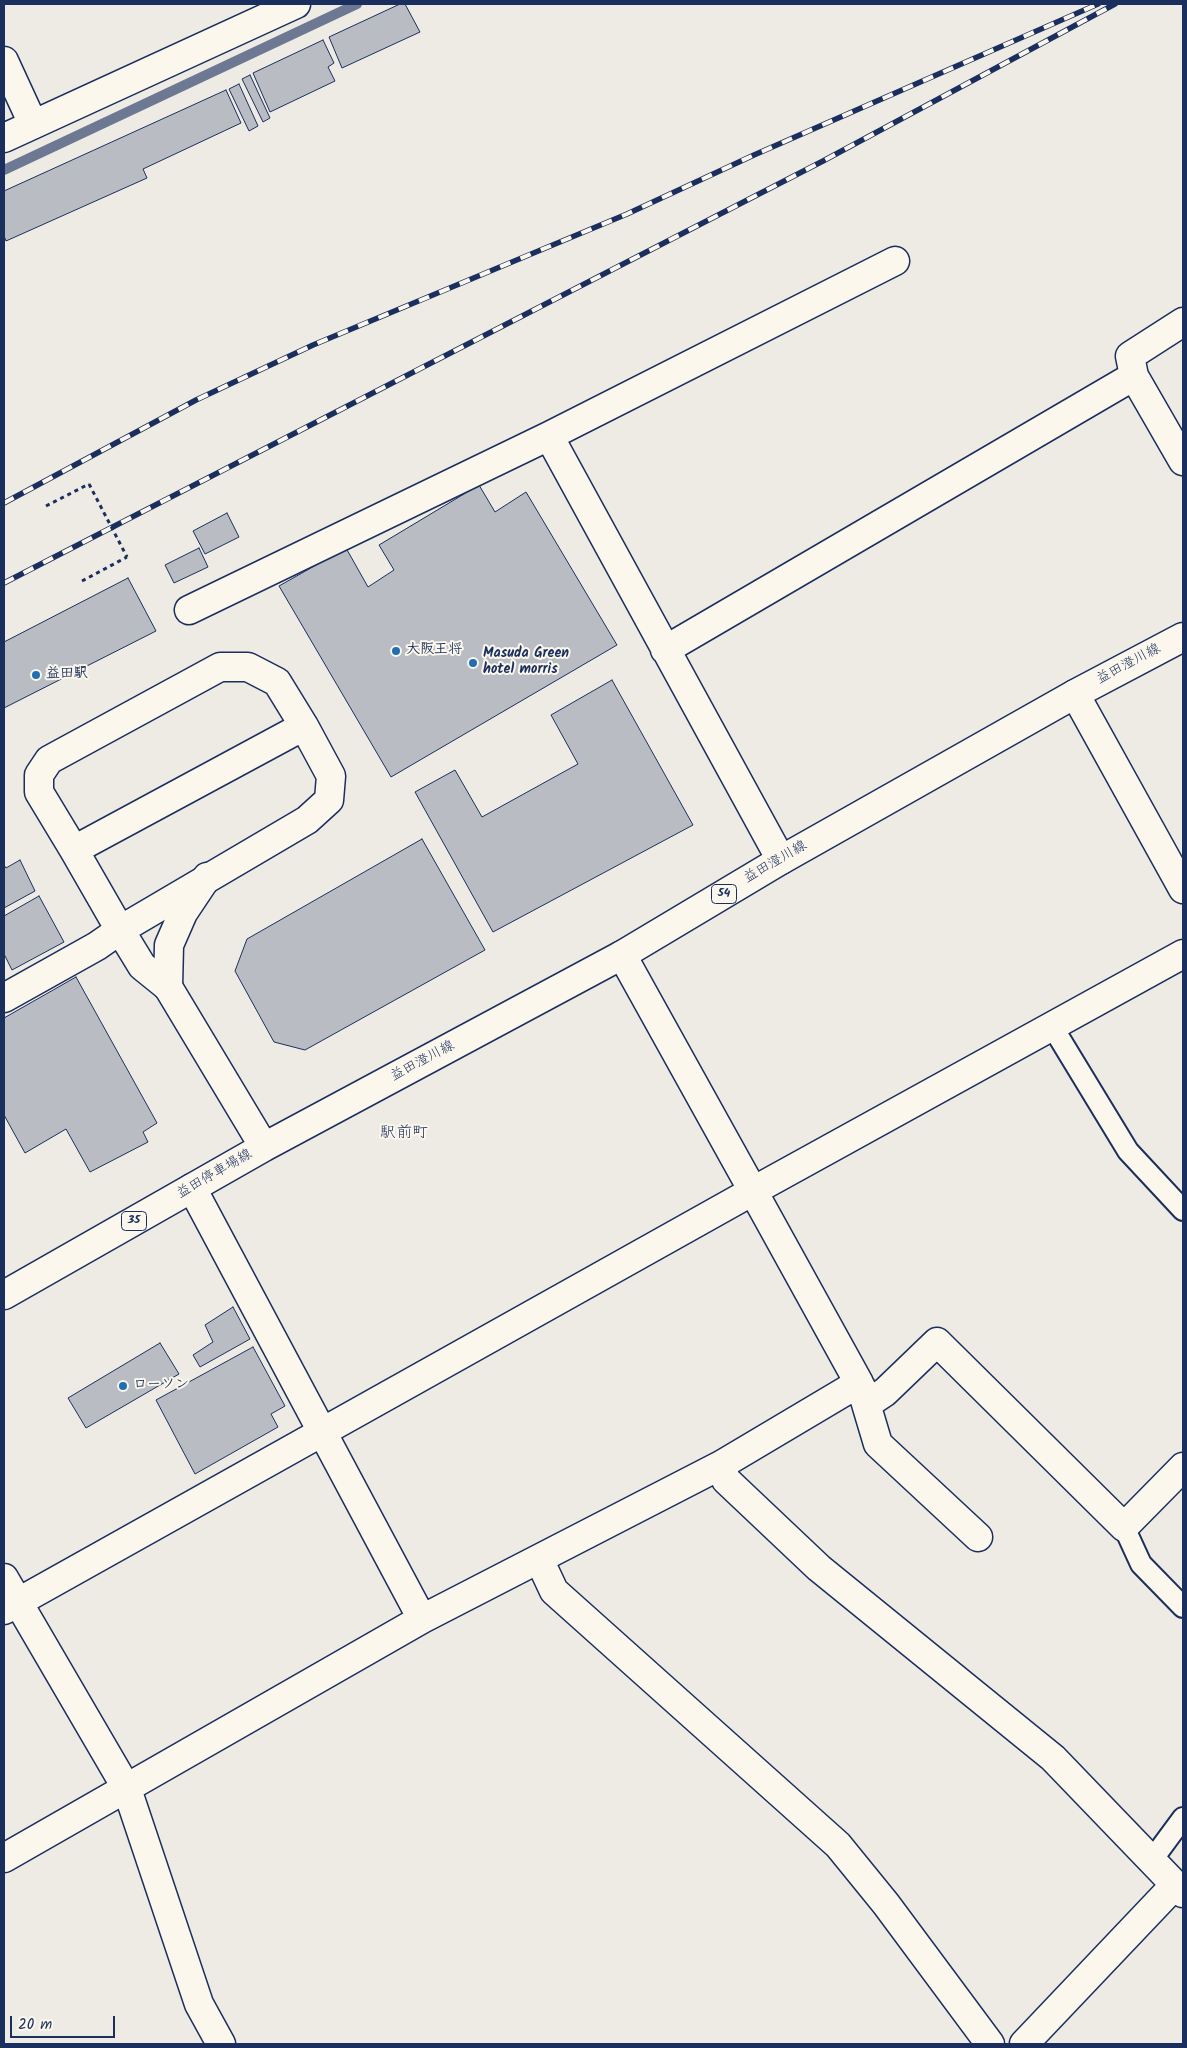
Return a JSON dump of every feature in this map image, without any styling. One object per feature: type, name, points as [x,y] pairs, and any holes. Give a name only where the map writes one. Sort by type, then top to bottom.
[{"type":"street","points":[[4,138],[296,4]]},
{"type":"street","points":[[4,61],[33,124]]},
{"type":"street","points":[[189,610],[549,436],[895,261]]},
{"type":"street","points":[[1183,322],[1130,356],[1134,376],[1183,461]]},
{"type":"street","points":[[665,650],[1134,376]]},
{"type":"street","points":[[549,436],[781,860]]},
{"type":"street","name":"益田澄川線","points":[[264,1147],[622,955],[781,860],[1075,694],[1183,637]]},
{"type":"street","points":[[4,998],[98,946],[120,930],[307,820],[329,800],[331,776],[304,726],[277,682],[263,673],[248,667],[220,667],[49,760],[39,774],[39,792],[120,930],[142,966],[168,987]]},
{"type":"street","points":[[1075,694],[1183,889]]},
{"type":"street","points":[[74,850],[304,726]]},
{"type":"street","points":[[168,987],[169,945],[183,913],[208,877]]},
{"type":"street","points":[[11,1606],[753,1191],[1183,954]]},
{"type":"street","points":[[622,955],[863,1393],[878,1444],[978,1537]]},
{"type":"street","name":"益田停車場線","points":[[4,1294],[264,1147],[168,987]]},
{"type":"street","points":[[192,1188],[422,1619]]},
{"type":"street","points":[[4,1858],[422,1619],[863,1393],[885,1392],[937,1342],[1124,1527],[1183,1467]]},
{"type":"street","points":[[721,1465],[726,1480],[819,1568],[1053,1758],[1179,1890],[1024,2044]]},
{"type":"street","points":[[539,1558],[554,1592],[838,1845],[886,1904],[990,2044]]},
{"type":"street","points":[[4,1578],[11,1606],[127,1789],[199,2004],[221,2044]]},
{"type":"lane","points":[[1052,1026],[1128,1151],[1183,1210]]},
{"type":"lane","points":[[1124,1527],[1141,1564],[1183,1607]]},
{"type":"lane","points":[[1152,1860],[1183,1818]]},
{"type":"path","points":[[46,506],[89,484],[127,557],[82,580]]},
{"type":"building","points":[[400,4],[405,4],[420,32],[342,68],[329,37]]},
{"type":"building","points":[[323,40],[334,63],[328,67],[335,81],[270,112],[253,73]]},
{"type":"building","points":[[250,75],[270,118],[263,122],[242,79]]},
{"type":"building","points":[[239,84],[258,126],[249,131],[229,89]]},
{"type":"building","points":[[226,90],[241,123],[143,169],[147,178],[6,241],[4,236],[4,191]]},
{"type":"building","points":[[479,485],[495,512],[526,492],[617,645],[391,777],[279,586],[346,548],[368,587],[394,570],[379,545]]},
{"type":"building","points":[[227,513],[239,537],[205,554],[193,531]]},
{"type":"building","points":[[199,548],[208,567],[174,583],[165,565]]},
{"type":"building","name":"益田駅","points":[[128,578],[156,631],[4,708],[4,642]]},
{"type":"building","points":[[612,680],[693,825],[493,932],[415,792],[455,770],[482,817],[578,764],[551,715]]},
{"type":"building","points":[[422,839],[485,950],[305,1050],[274,1042],[235,971],[247,939]]},
{"type":"building","points":[[20,860],[35,891],[4,908],[4,865],[6,868]]},
{"type":"building","points":[[39,896],[64,942],[12,970],[4,954],[4,916]]},
{"type":"building","points":[[76,977],[157,1123],[143,1132],[148,1142],[90,1172],[66,1129],[25,1153],[4,1115],[4,1018]]},
{"type":"building","points":[[233,1307],[250,1339],[200,1367],[193,1355],[213,1342],[205,1325]]},
{"type":"building","name":"ローソン","points":[[160,1343],[179,1374],[86,1428],[68,1398]]},
{"type":"building","points":[[253,1347],[285,1406],[271,1414],[278,1427],[195,1474],[156,1400]]},
{"type":"waterway","points":[[4,170],[357,4]]},
{"type":"railway","points":[[4,503],[196,400],[313,345],[627,214],[754,155],[1098,4]]},
{"type":"railway","points":[[4,583],[823,161],[1115,4]]},
{"type":"place","name":"大阪王将","points":[[396,651]]},
{"type":"place","name":"Masuda Green hotel morris","points":[[473,663]]},
{"type":"place","name":"益田駅","points":[[36,675]]},
{"type":"place","name":"ローソン","points":[[123,1386]]},
{"type":"district","name":"駅前町","points":[[404,1134]]}]
